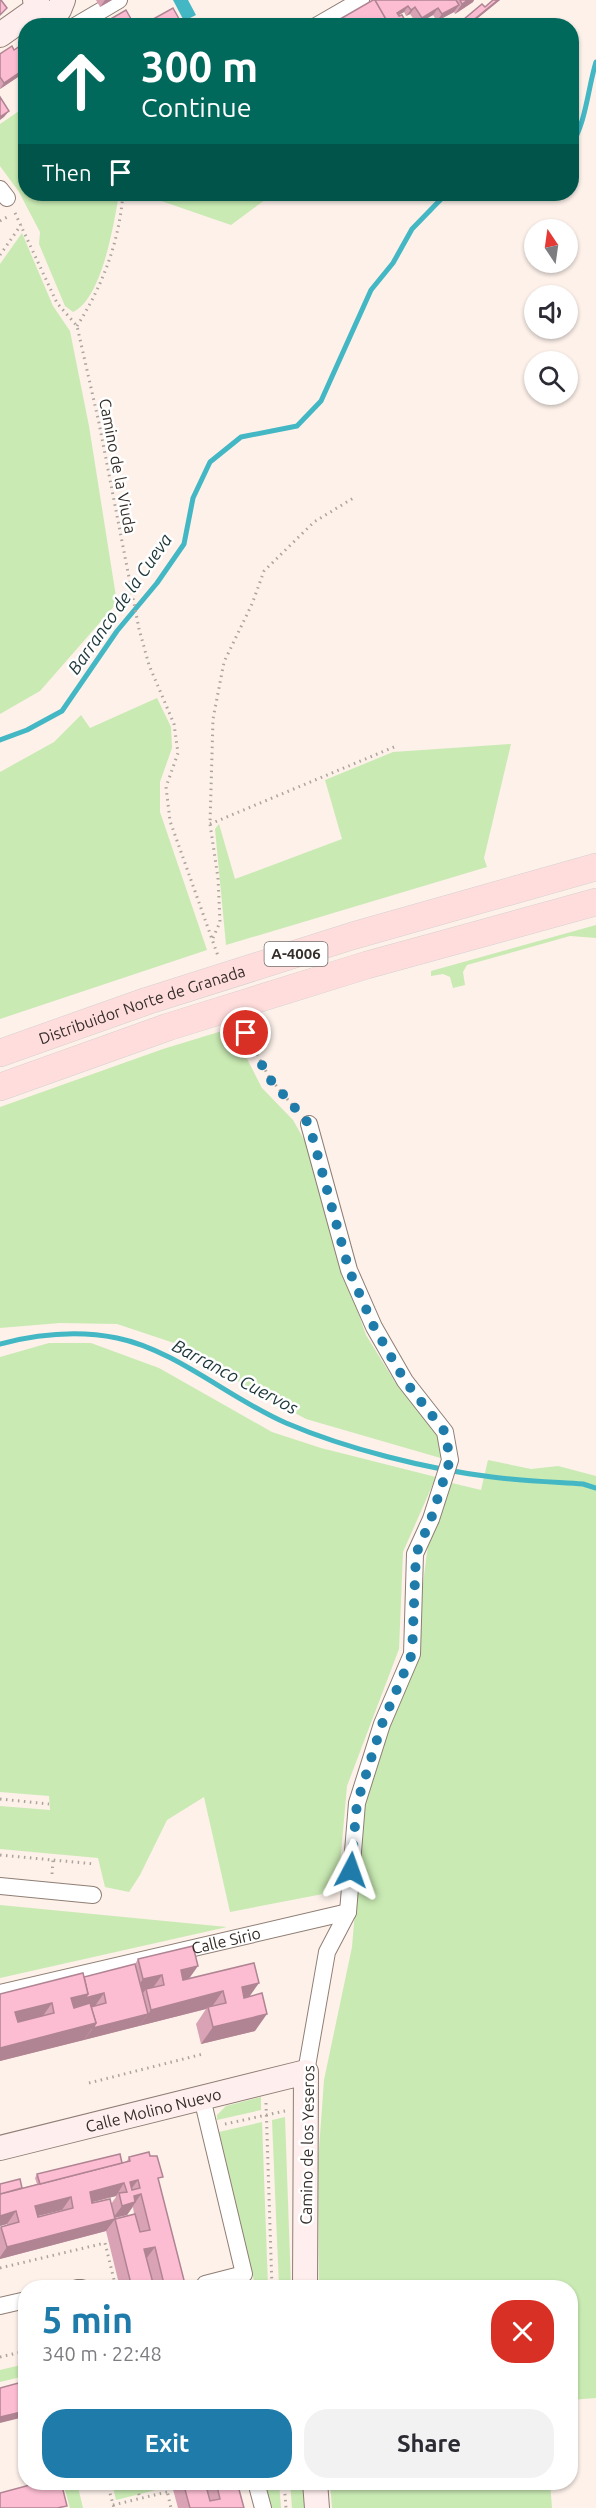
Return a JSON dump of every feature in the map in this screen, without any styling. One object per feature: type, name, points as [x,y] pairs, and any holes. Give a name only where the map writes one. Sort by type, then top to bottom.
[{"type":"main road","name":"Distribuidor Norte de Granada","points":[[0,1053],[147,1001],[352,936],[596,867]]},
{"type":"main road","name":"Distribuidor Norte de Granada","points":[[0,1087],[168,1027],[312,982],[596,902]]},
{"type":"street","points":[[41,18],[56,12],[119,0]]},
{"type":"street","points":[[330,18],[361,0]]},
{"type":"street","points":[[0,35],[18,28]]},
{"type":"street","name":"Camino de los Yeseros","points":[[305,2280],[306,2072],[327,1952],[348,1912],[357,1803],[382,1724],[412,1654],[416,1554],[431,1519],[450,1460],[445,1432],[405,1381],[374,1327],[349,1270],[309,1124]]},
{"type":"street","points":[[0,1886],[93,1895]]},
{"type":"street","name":"Calle Sirio","points":[[0,1993],[348,1912]]},
{"type":"street","name":"Calle Molino Nuevo","points":[[0,2148],[306,2072]]},
{"type":"street","points":[[202,2098],[244,2274],[221,2280]]},
{"type":"street","points":[[0,2306],[18,2302]]},
{"type":"street","points":[[258,2490],[263,2508]]},
{"type":"street","points":[[316,2490],[317,2508]]},
{"type":"path","points":[[0,221],[7,200]]},
{"type":"path","name":"Camino de la Viuda","points":[[7,200],[57,303],[77,326],[99,423],[139,629],[149,665],[174,724],[178,753],[166,787],[170,821],[218,956]]},
{"type":"path","points":[[77,326],[94,299],[118,236],[122,201]]},
{"type":"path","points":[[0,255],[21,225]]},
{"type":"path","points":[[213,940],[220,922],[210,824],[213,719],[224,662],[252,604],[264,571],[314,522],[355,497]]},
{"type":"path","points":[[210,824],[394,747]]},
{"type":"path","points":[[246,1033],[268,1077],[309,1124]]},
{"type":"path","points":[[0,1799],[49,1804]]},
{"type":"path","points":[[0,1855],[95,1864]]},
{"type":"path","points":[[52,1879],[53,1860]]},
{"type":"path","points":[[89,2083],[203,2054]]},
{"type":"path","points":[[266,2095],[272,2280]]},
{"type":"path","points":[[217,2126],[286,2111]]},
{"type":"path","points":[[0,2268],[105,2243],[114,2280]]},
{"type":"path","points":[[0,2357],[18,2352]]},
{"type":"path","points":[[109,2490],[113,2506],[167,2492],[171,2508]]},
{"type":"path","points":[[138,2490],[140,2499]]},
{"type":"path","points":[[285,2490],[286,2508]]},
{"type":"green space","points":[[18,112],[18,191],[0,166],[0,124]]},
{"type":"green space","points":[[24,201],[118,201],[110,241],[99,277],[92,292],[73,312],[65,306],[39,244],[40,232]]},
{"type":"green space","points":[[161,201],[264,201],[231,225]]},
{"type":"green space","points":[[22,233],[53,306],[70,331],[89,426],[117,603],[40,691],[0,714],[0,264]]},
{"type":"green space","points":[[157,698],[171,727],[172,748],[160,782],[160,812],[207,950],[0,1019],[0,772],[54,742],[81,715],[90,728]]},
{"type":"green space","points":[[511,744],[484,858],[487,867],[226,945],[215,829],[219,824],[235,879],[342,839],[325,780],[393,752]]},
{"type":"green space","points":[[596,925],[596,938],[570,936],[467,965],[463,972],[465,985],[453,988],[450,977],[443,974],[431,976],[431,971]]},
{"type":"green space","points":[[235,1027],[230,1050],[241,1047],[262,1088],[293,1120],[310,1150],[346,1278],[366,1335],[395,1382],[432,1423],[440,1438],[444,1459],[306,1419],[245,1386],[186,1347],[117,1324],[60,1323],[0,1328],[0,1107],[163,1049]]},
{"type":"green space","points":[[49,1343],[91,1343],[159,1368],[272,1432],[321,1448],[436,1477],[403,1552],[399,1649],[347,1786],[339,1876],[323,1894],[230,1912],[204,1797],[167,1820],[129,1892],[105,1887],[98,1858],[0,1849],[0,1806],[50,1810],[49,1796],[0,1792],[0,1357]]},
{"type":"green space","points":[[488,1460],[531,1469],[558,1466],[596,1476],[596,2398],[578,2399],[578,2280],[319,2280],[318,2163],[324,2080],[352,1947],[365,1791],[416,1638],[428,1545],[452,1483],[481,1490]]},
{"type":"green space","points":[[0,1905],[227,1927],[0,1978]]},
{"type":"green space","points":[[261,2097],[261,2110],[217,2120],[217,2115],[226,2106]]},
{"type":"green space","points":[[285,2117],[291,2280],[279,2280],[272,2120]]},
{"type":"green space","points":[[262,2122],[268,2280],[254,2280],[219,2132]]},
{"type":"green space","points":[[18,2366],[18,2378],[0,2382],[0,2370]]},
{"type":"green space","points":[[65,2490],[79,2490],[83,2508],[70,2508]]},
{"type":"green space","points":[[114,2490],[156,2490],[116,2500]]},
{"type":"green space","points":[[266,2490],[280,2490],[281,2508],[271,2508]]},
{"type":"green space","points":[[291,2490],[304,2490],[305,2508],[292,2508]]},
{"type":"green space","points":[[331,2490],[551,2490],[552,2508],[332,2508]]},
{"type":"water","points":[[173,0],[188,0],[196,15],[182,18]]},
{"type":"building","points":[[0,0],[7,8],[0,15]]},
{"type":"building","points":[[375,0],[385,18],[342,18]]},
{"type":"building","points":[[375,0],[456,0],[459,5],[442,14],[438,8],[422,18],[415,7],[411,10],[408,6],[397,13],[404,18],[385,18]]},
{"type":"building","points":[[493,0],[498,0],[476,18],[465,18],[482,4],[485,7]]},
{"type":"building","points":[[173,8],[179,18],[155,18]]},
{"type":"building","points":[[126,10],[130,18],[112,18]]},
{"type":"building","points":[[12,46],[14,50],[18,47],[18,73],[4,83],[0,77],[0,54]]},
{"type":"building","points":[[0,97],[9,111],[0,117]]},
{"type":"building","points":[[193,1946],[198,1966],[181,1970],[183,1980],[254,1963],[259,1983],[242,1987],[244,1998],[262,1993],[267,2014],[213,2027],[208,2007],[226,2003],[223,1991],[151,2010],[146,1989],[164,1985],[162,1975],[143,1979],[138,1959]]},
{"type":"building","points":[[135,1964],[148,2014],[93,2028],[96,2023],[91,2007],[106,2003],[104,1993],[85,1998],[88,1994],[84,1977]]},
{"type":"building","points":[[83,1973],[88,1994],[71,1998],[74,2008],[90,2003],[96,2023],[0,2048],[0,1994]],"holes":[[[52,2003],[54,2013],[18,2022],[15,2012]]]},
{"type":"building","points":[[149,2152],[150,2156],[157,2156],[163,2177],[158,2178],[184,2280],[163,2280],[155,2247],[144,2249],[152,2280],[130,2280],[115,2219],[7,2247],[1,2227],[19,2222],[16,2211],[0,2216],[0,2194],[130,2161],[129,2157]],"holes":[[[138,2180],[140,2188],[132,2190],[130,2182]],[[124,2183],[127,2192],[119,2193],[122,2206],[135,2202],[134,2196],[141,2194],[150,2230],[140,2232],[135,2214],[115,2219],[110,2199],[92,2203],[90,2192]],[[71,2197],[73,2208],[38,2217],[35,2206]]]},
{"type":"building","points":[[120,2154],[122,2163],[40,2184],[37,2174]]},
{"type":"building","points":[[20,2179],[22,2188],[0,2194],[0,2184]]},
{"type":"building","points":[[18,2383],[18,2413],[0,2417],[0,2388]]},
{"type":"building","points":[[18,2488],[18,2490],[63,2490],[67,2506],[0,2508],[0,2493]]},
{"type":"building","points":[[185,2490],[207,2490],[210,2501],[220,2499],[218,2490],[239,2490],[244,2508],[190,2508]]},
{"type":"waterway","name":"Barranco de la Cueva","points":[[579,129],[596,62]]},
{"type":"waterway","name":"Barranco de la Cueva","points":[[0,740],[27,730],[62,711],[117,631],[157,583],[184,544],[193,498],[210,462],[241,437],[297,426],[321,401],[371,290],[393,263],[412,229],[439,201]]},
{"type":"waterway","name":"Barranco Cuervos","points":[[0,1344],[58,1334],[87,1334],[117,1338],[160,1353],[265,1413],[335,1441],[388,1457],[441,1469],[503,1478],[583,1484],[596,1488]]},
{"type":"route","points":[[246,1033],[268,1077],[309,1124],[349,1270],[374,1327],[405,1381],[445,1432],[450,1460],[431,1519],[416,1554],[412,1654],[382,1724],[357,1803],[351,1870]]}]
